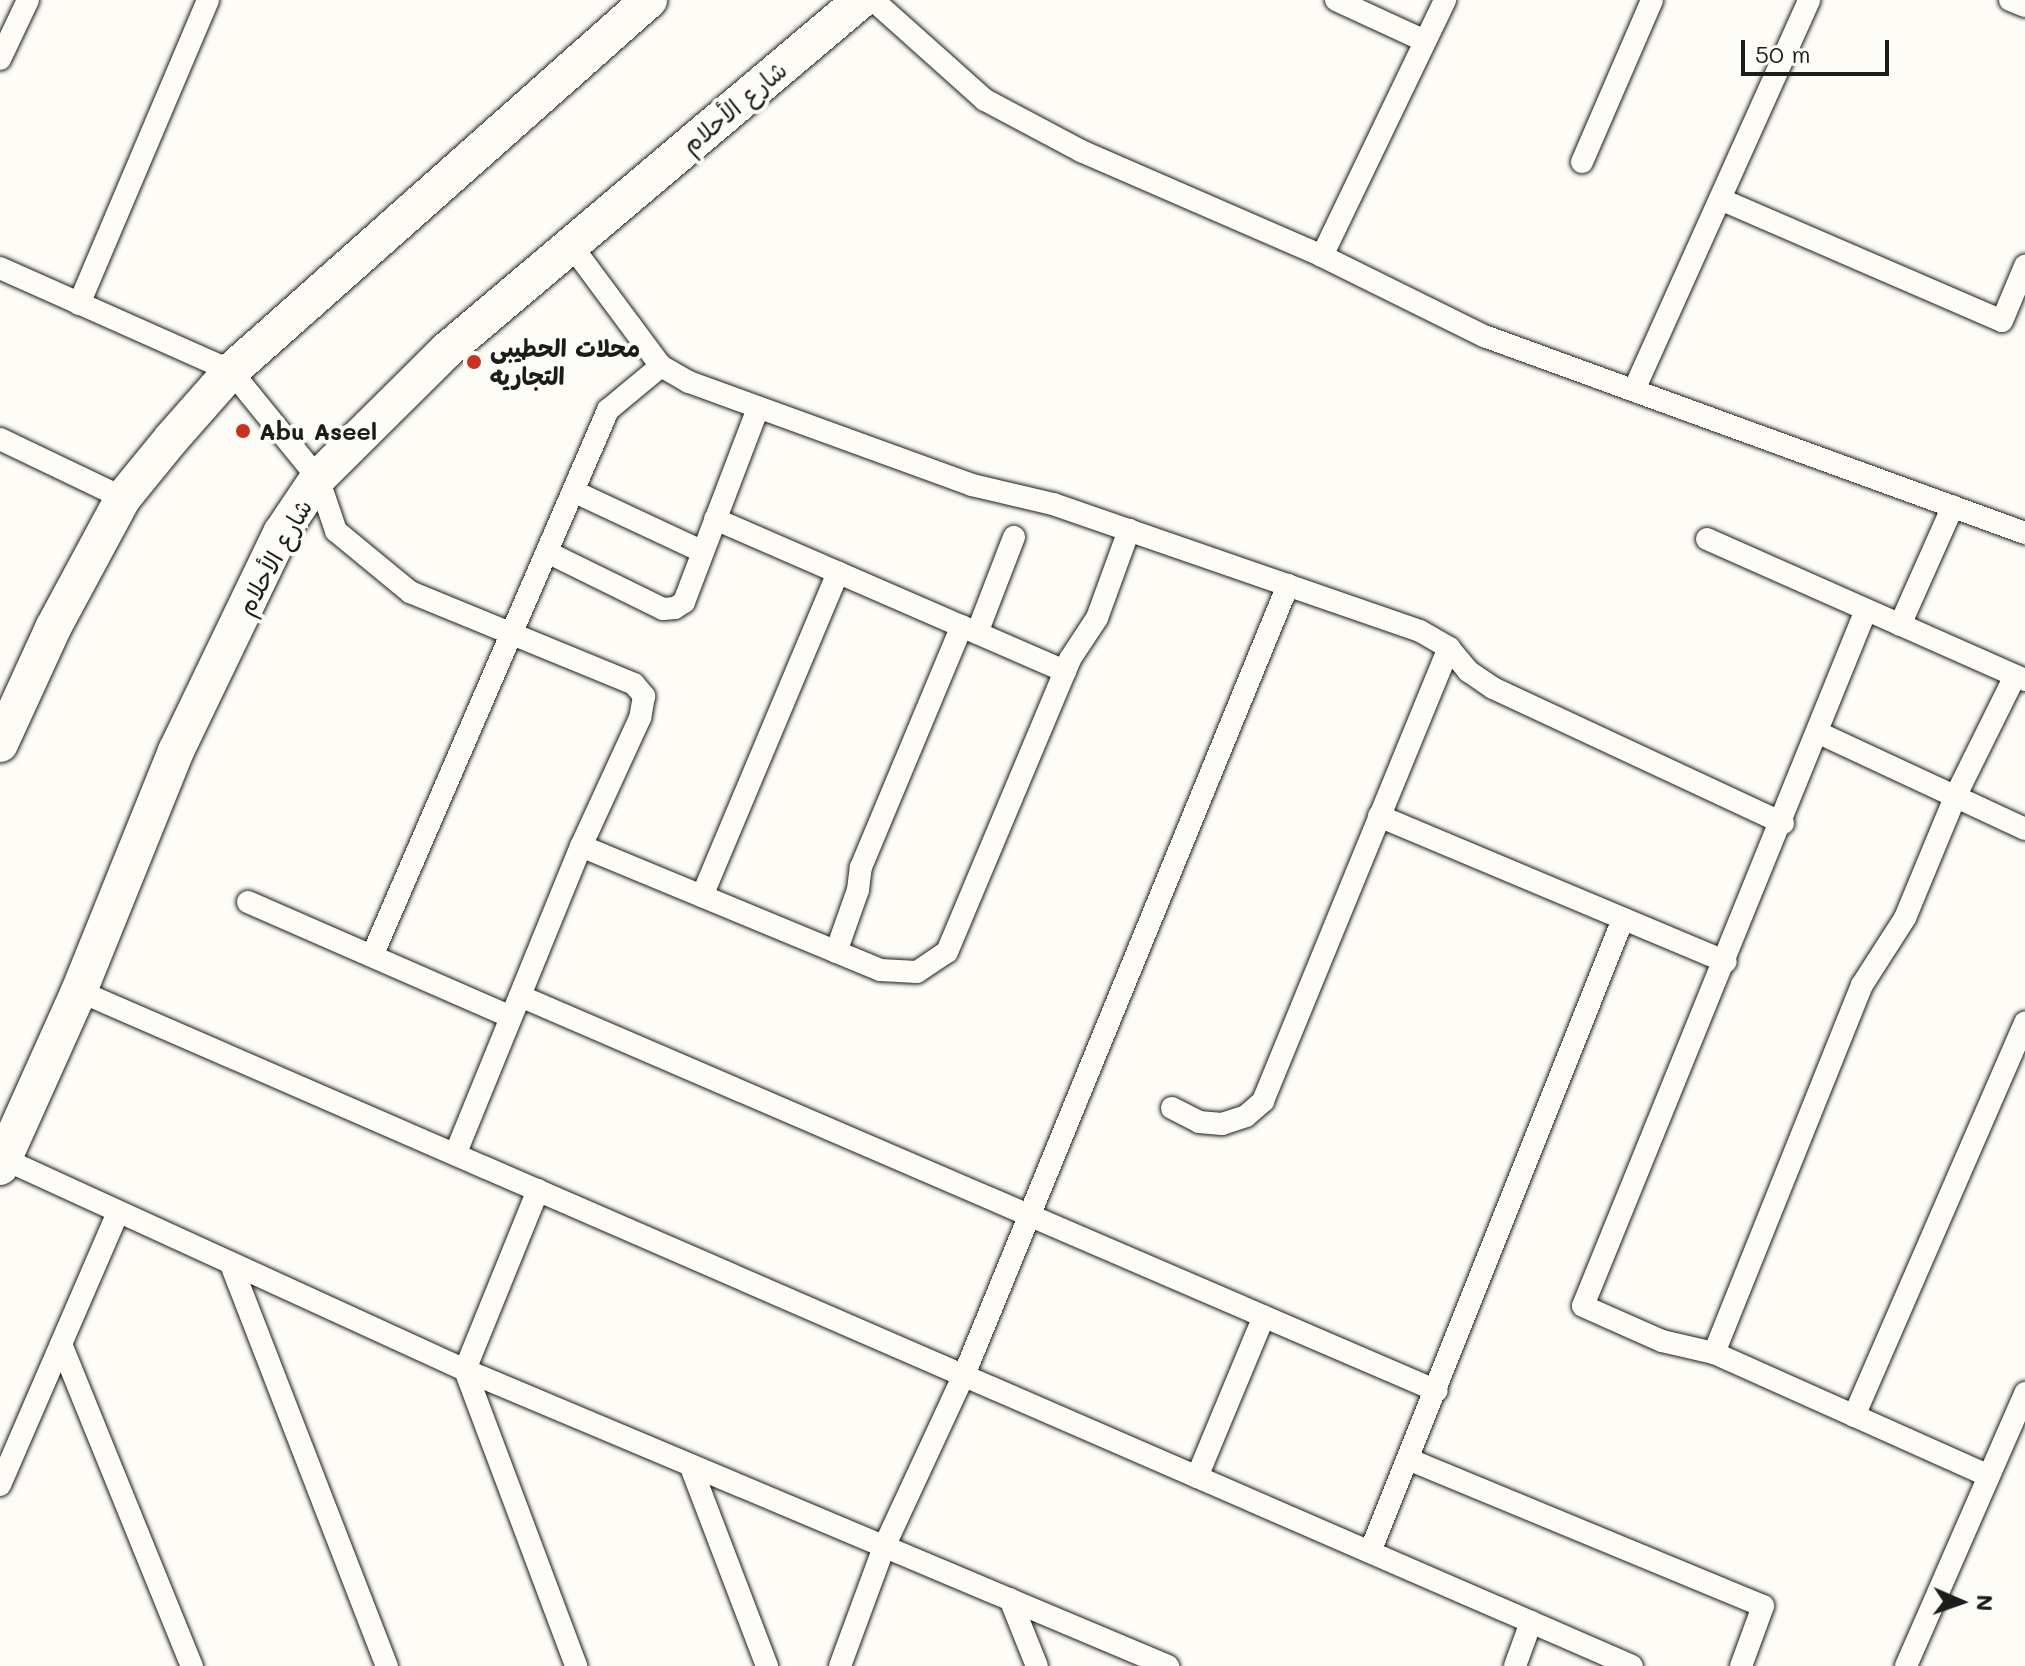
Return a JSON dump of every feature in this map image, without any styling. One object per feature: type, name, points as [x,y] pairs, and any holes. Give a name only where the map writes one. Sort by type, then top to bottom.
[{"type":"main road","points":[[0,744],[53,628],[123,498],[231,371],[649,0]]},
{"type":"main road","name":"شارع الأحلام","points":[[2,1163],[79,991],[176,751],[281,533],[318,478],[447,350],[861,0]]},
{"type":"street","points":[[0,59],[28,0]]},
{"type":"street","points":[[79,304],[208,0]]},
{"type":"street","points":[[873,0],[985,100],[1081,151],[1322,256],[1484,336],[1953,506],[2023,525]]},
{"type":"street","points":[[1336,0],[1425,41]]},
{"type":"street","points":[[1322,256],[1445,0]]},
{"type":"street","points":[[1582,162],[1652,0]]},
{"type":"street","points":[[1634,390],[1809,0]]},
{"type":"street","points":[[2010,0],[2025,6]]},
{"type":"street","points":[[1720,199],[2002,321],[2025,266]]},
{"type":"street","points":[[571,245],[661,366],[758,408],[972,485],[1053,504],[1420,631],[1449,648],[1468,671],[1493,688],[1783,823]]},
{"type":"street","points":[[0,268],[231,371],[318,478],[336,531],[410,592],[634,684],[644,696],[640,718],[581,846],[455,1154]]},
{"type":"street","points":[[372,956],[608,410],[661,366]]},
{"type":"street","points":[[547,552],[663,609],[684,602],[758,408]]},
{"type":"street","points":[[0,439],[123,498]]},
{"type":"street","points":[[573,491],[701,551]]},
{"type":"street","points":[[1900,625],[1953,506]]},
{"type":"street","points":[[715,519],[1065,671]]},
{"type":"street","points":[[581,846],[880,970],[917,972],[947,952],[1065,671],[1097,618],[1129,530]]},
{"type":"street","points":[[836,952],[858,890],[861,867],[1014,537]]},
{"type":"street","points":[[1707,539],[2020,678],[1955,797],[1905,918],[1862,985],[1714,1353]]},
{"type":"street","points":[[702,896],[838,572]]},
{"type":"street","points":[[840,1666],[884,1547],[964,1375],[1288,585]]},
{"type":"street","points":[[1866,610],[1783,823],[1583,1306],[1662,1341],[1714,1353],[1989,1476]]},
{"type":"street","points":[[1172,1108],[1199,1122],[1222,1124],[1246,1116],[1263,1101],[1449,648]]},
{"type":"street","points":[[1819,733],[2025,829]]},
{"type":"street","points":[[1379,816],[1726,962]]},
{"type":"street","points":[[248,902],[511,1017]]},
{"type":"street","points":[[1370,1552],[1437,1391],[1623,919]]},
{"type":"street","points":[[79,991],[1632,1666]]},
{"type":"street","points":[[520,996],[1437,1391]]},
{"type":"street","points":[[1854,1416],[2025,1023]]},
{"type":"street","points":[[2,1163],[465,1370],[1168,1666]]},
{"type":"street","points":[[538,1190],[465,1370],[576,1666]]},
{"type":"street","points":[[0,1485],[117,1214]]},
{"type":"street","points":[[232,1267],[387,1666]]},
{"type":"street","points":[[1197,1477],[1264,1316]]},
{"type":"street","points":[[61,1344],[192,1666]]},
{"type":"street","points":[[1906,1666],[2025,1393]]},
{"type":"street","points":[[1408,1459],[1763,1606],[1741,1666]]},
{"type":"street","points":[[691,1467],[767,1666]]},
{"type":"street","points":[[1010,1599],[1037,1666]]},
{"type":"street","points":[[1515,1666],[1531,1622]]},
{"type":"place","name":"محلات الحطيبي التجاريه","points":[[474,362]]},
{"type":"place","name":"Abu Aseel","points":[[243,431]]}]
